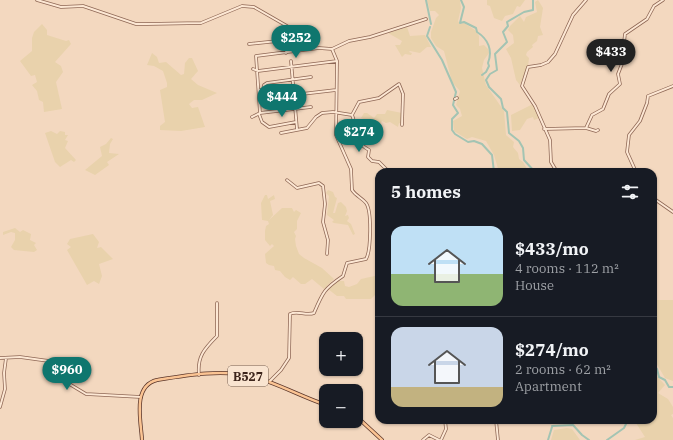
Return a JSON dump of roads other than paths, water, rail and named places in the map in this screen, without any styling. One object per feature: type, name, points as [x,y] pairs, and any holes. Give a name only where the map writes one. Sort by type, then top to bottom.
[{"type":"main road","name":"B527","points":[[142,440],[140,403],[143,389],[148,384],[159,380],[199,375],[236,374],[269,382],[319,402]]},
{"type":"main road","points":[[363,422],[382,440]]},
{"type":"street","points":[[38,0],[61,7],[83,6],[136,24],[201,23],[242,6],[254,7],[284,24],[290,33],[287,40],[286,53]]},
{"type":"street","points":[[554,168],[550,162],[550,140],[535,106],[522,86],[522,82],[528,67],[541,65],[548,62],[555,54],[573,15],[586,0]]},
{"type":"street","points":[[586,128],[592,115],[603,109],[609,94],[620,84],[618,74],[625,56],[623,51],[625,34],[647,19],[654,6],[663,0]]},
{"type":"street","points":[[296,122],[269,126],[262,122],[256,70],[256,56],[318,48],[332,49],[349,41],[370,38],[426,19]]},
{"type":"street","points":[[249,44],[287,40]]},
{"type":"street","points":[[269,382],[281,370],[289,358],[290,314],[295,312],[311,315],[314,313],[325,290],[334,280],[343,276],[347,263],[362,261],[366,259],[369,254],[370,225],[368,210],[365,203],[352,190],[352,169],[336,135],[337,61],[332,49]]},
{"type":"street","points":[[291,61],[297,130]]},
{"type":"street","points":[[253,69],[256,70],[337,61]]},
{"type":"street","points":[[259,90],[263,90],[265,84],[311,77]]},
{"type":"street","points":[[385,168],[379,162],[372,161],[368,157],[369,150],[358,142],[352,115],[358,102],[382,97],[399,84],[403,94],[402,125]]},
{"type":"street","points":[[634,168],[627,152],[629,135],[640,121],[647,104],[648,96],[673,86]]},
{"type":"street","points":[[259,99],[336,90]]},
{"type":"street","points":[[252,117],[260,113],[311,107]]},
{"type":"street","points":[[281,132],[307,128],[316,117],[322,113],[352,115]]},
{"type":"street","points":[[544,129],[586,128],[596,131],[598,130]]},
{"type":"street","points":[[287,180],[296,188],[319,183],[323,186],[326,204],[323,222],[327,234],[328,254]]},
{"type":"street","points":[[657,201],[673,212]]},
{"type":"street","points":[[199,375],[199,362],[202,352],[217,336],[218,304]]},
{"type":"street","points":[[0,358],[20,357],[49,361],[71,385],[86,394],[141,397]]},
{"type":"street","points":[[0,407],[5,389],[4,373],[6,358]]},
{"type":"street","points":[[423,440],[429,435],[440,440],[446,429],[445,424]]},
{"type":"street","points":[[496,424],[498,440]]},
{"type":"waterway","points":[[426,0],[431,24]]},
{"type":"waterway","points":[[461,0],[464,7],[460,23],[464,22],[476,28],[477,32],[487,41],[490,49],[489,66],[486,72],[482,75]]},
{"type":"waterway","points":[[531,168],[524,160],[523,148],[519,141],[509,133],[507,112],[503,108],[501,99],[489,87],[486,80],[490,74],[497,70],[495,54],[507,42],[503,32],[508,26],[507,22],[524,12],[533,10],[533,0]]},
{"type":"waterway","points":[[430,27],[427,36],[442,60],[456,92],[453,105],[458,113],[452,119],[452,130],[455,134],[468,142],[474,141],[482,144],[492,155],[494,168]]},
{"type":"waterway","points":[[657,369],[659,377],[665,380],[669,387],[673,387]]},
{"type":"waterway","points":[[607,440],[624,428],[626,424]]},
{"type":"waterway","points":[[552,426],[573,425],[589,440]]},
{"type":"waterway","points":[[548,440],[552,427]]}]
